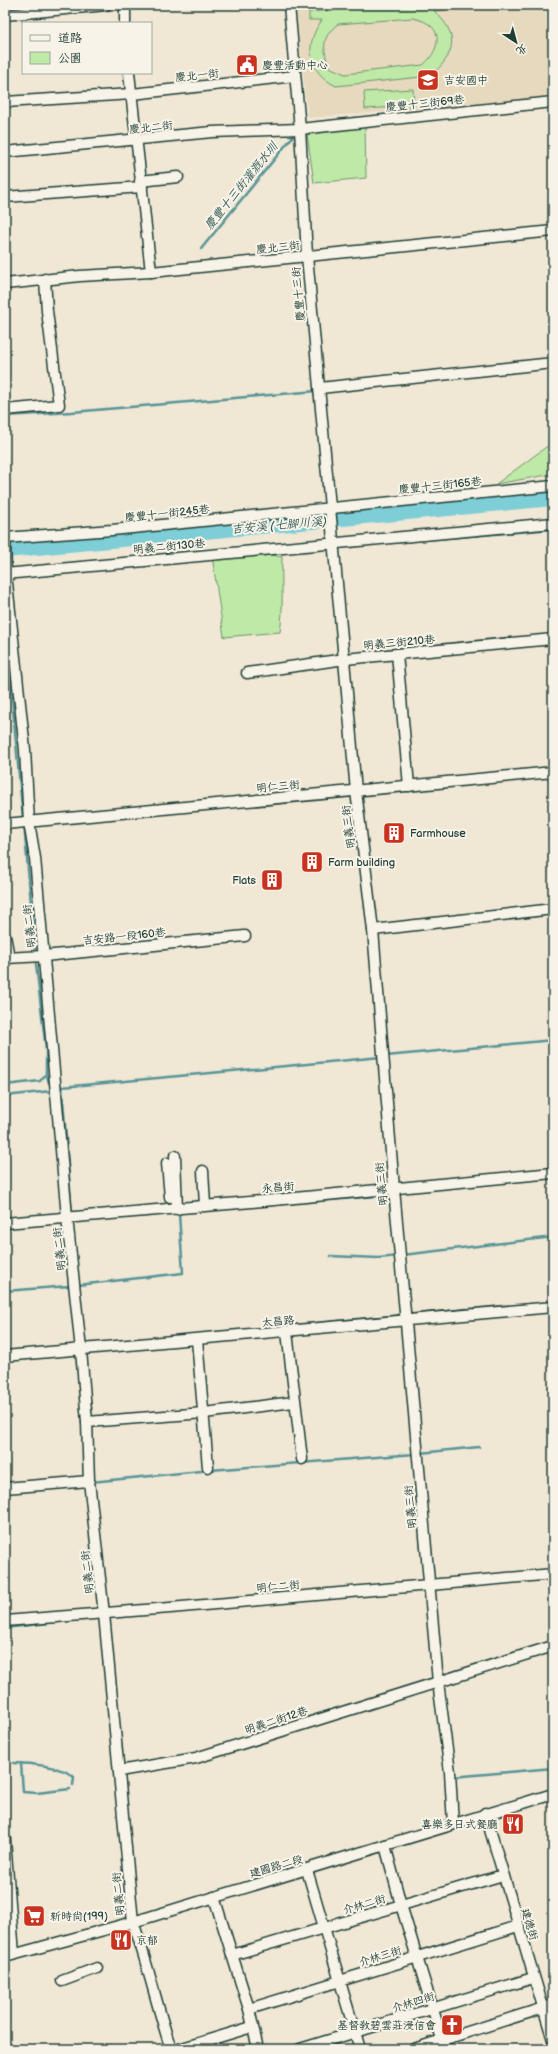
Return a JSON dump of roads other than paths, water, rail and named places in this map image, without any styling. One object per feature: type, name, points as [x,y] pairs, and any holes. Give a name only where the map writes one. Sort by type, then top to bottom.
[{"type":"street","points":[[5,15],[106,5]]},
{"type":"street","points":[[125,5],[125,22]]},
{"type":"street","name":"慶豐十三街","points":[[289,5],[300,128],[307,256],[334,543]]},
{"type":"street","points":[[129,74],[151,272]]},
{"type":"street","name":"慶北一街","points":[[5,102],[132,94],[295,76]]},
{"type":"street","name":"慶豐十三街69巷","points":[[300,128],[553,102]]},
{"type":"street","name":"慶北二街","points":[[5,152],[137,141],[212,132],[300,128]]},
{"type":"street","points":[[5,197],[141,184],[178,177]]},
{"type":"street","name":"慶北三街","points":[[5,284],[45,279],[151,272],[553,231]]},
{"type":"street","points":[[5,410],[58,405],[45,279]]},
{"type":"street","points":[[320,388],[553,363]]},
{"type":"street","name":"慶豐十三街165巷","points":[[330,508],[553,486]]},
{"type":"street","name":"慶豐十一街245巷","points":[[5,538],[84,533],[330,508]]},
{"type":"street","name":"明義二街130巷","points":[[6,574],[553,523]]},
{"type":"street","name":"明義二街","points":[[5,534],[6,574],[25,750],[29,822],[35,858],[67,1217],[81,1350],[87,1422],[89,1481],[104,1614],[133,1922],[145,1955],[161,2019],[171,2049]]},
{"type":"street","name":"明義三街","points":[[334,543],[356,791],[373,930],[429,1584],[438,1682],[450,1772],[453,1824]]},
{"type":"street","name":"明義三街210巷","points":[[247,673],[344,659],[553,639]]},
{"type":"street","points":[[397,654],[409,786]]},
{"type":"street","name":"明仁三街","points":[[5,824],[553,772]]},
{"type":"street","points":[[373,930],[553,908]]},
{"type":"street","points":[[5,936],[7,957]]},
{"type":"street","name":"吉安路一段160巷","points":[[7,957],[44,956],[245,936]]},
{"type":"street","points":[[171,1159],[174,1209]]},
{"type":"street","points":[[203,1171],[205,1205]]},
{"type":"street","name":"永昌街","points":[[5,1223],[394,1189],[553,1173]]},
{"type":"street","name":"太昌路","points":[[5,1356],[287,1332],[553,1307]]},
{"type":"street","points":[[287,1332],[294,1402],[302,1459]]},
{"type":"street","points":[[197,1340],[208,1467]]},
{"type":"street","points":[[87,1422],[204,1413],[294,1402]]},
{"type":"street","points":[[5,1488],[89,1481]]},
{"type":"street","name":"明仁二街","points":[[5,1621],[104,1614],[553,1574]]},
{"type":"street","name":"明義二街12巷","points":[[119,1771],[196,1758],[553,1646]]},
{"type":"street","name":"建國路二段","points":[[9,1955],[133,1922],[553,1794]]},
{"type":"street","name":"建德街","points":[[485,1814],[534,1978],[548,2006],[553,2040]]},
{"type":"street","points":[[5,1840],[9,1955]]},
{"type":"street","points":[[385,1845],[401,1905],[443,2045]]},
{"type":"street","points":[[307,1870],[360,2049]]},
{"type":"street","name":"介林二街","points":[[232,1955],[503,1875]]},
{"type":"street","points":[[214,1897],[249,2009],[258,2049]]},
{"type":"street","name":"介林三街","points":[[249,2009],[518,1926]]},
{"type":"street","points":[[62,1981],[97,1968]]},
{"type":"street","name":"介林四街","points":[[300,2049],[534,1978]]},
{"type":"street","points":[[414,2049],[443,2045],[548,2006]]},
{"type":"street","points":[[179,2049],[252,2027]]},
{"type":"waterway","name":"慶豐十三街灌溉水圳","points":[[201,249],[294,135]]},
{"type":"waterway","points":[[5,416],[72,412],[317,391]]},
{"type":"waterway","name":"吉安溪 (七腳川溪)","points":[[5,551],[553,499]]},
{"type":"waterway","points":[[390,543],[553,529]]},
{"type":"waterway","points":[[5,622],[23,819]]},
{"type":"waterway","points":[[5,692],[11,692]]},
{"type":"waterway","points":[[24,824],[35,949]]},
{"type":"waterway","points":[[36,964],[46,1050],[46,1073],[49,1083],[53,1085]]},
{"type":"waterway","points":[[386,1056],[553,1040]]},
{"type":"waterway","points":[[58,1086],[62,1087],[381,1057]]},
{"type":"waterway","points":[[5,1085],[40,1081],[46,1074]]},
{"type":"waterway","points":[[62,1087],[72,1214]]},
{"type":"waterway","points":[[5,1096],[51,1091],[51,1093]]},
{"type":"waterway","points":[[119,1218],[389,1195]]},
{"type":"waterway","points":[[78,1285],[183,1273],[179,1214]]},
{"type":"waterway","points":[[403,1255],[553,1237]]},
{"type":"waterway","points":[[330,1256],[379,1258],[398,1256]]},
{"type":"waterway","points":[[5,1291],[69,1286]]},
{"type":"waterway","points":[[408,1315],[467,1309]]},
{"type":"waterway","points":[[176,1336],[403,1315]]},
{"type":"waterway","points":[[420,1453],[479,1447]]},
{"type":"waterway","points":[[91,1482],[211,1470],[415,1454]]},
{"type":"waterway","points":[[5,1628],[75,1620]]},
{"type":"waterway","points":[[13,1763],[36,1765],[62,1770],[74,1777],[73,1785]]},
{"type":"waterway","points":[[21,1763],[23,1792],[37,1793],[70,1789]]},
{"type":"waterway","points":[[452,1777],[553,1768]]},
{"type":"place","name":"慶豐活動中心","points":[[247,65]]},
{"type":"place","name":"吉安國中","points":[[428,80]]},
{"type":"place","name":"Farmhouse","points":[[394,833]]},
{"type":"place","name":"Farm building","points":[[312,862]]},
{"type":"place","name":"Flats","points":[[272,880]]},
{"type":"place","name":"喜樂多日式餐廳","points":[[513,1824]]},
{"type":"place","name":"新時尚(199)","points":[[34,1916]]},
{"type":"place","name":"京郁","points":[[121,1940]]},
{"type":"place","name":"基督教碧雲莊浸信會","points":[[452,2025]]}]
